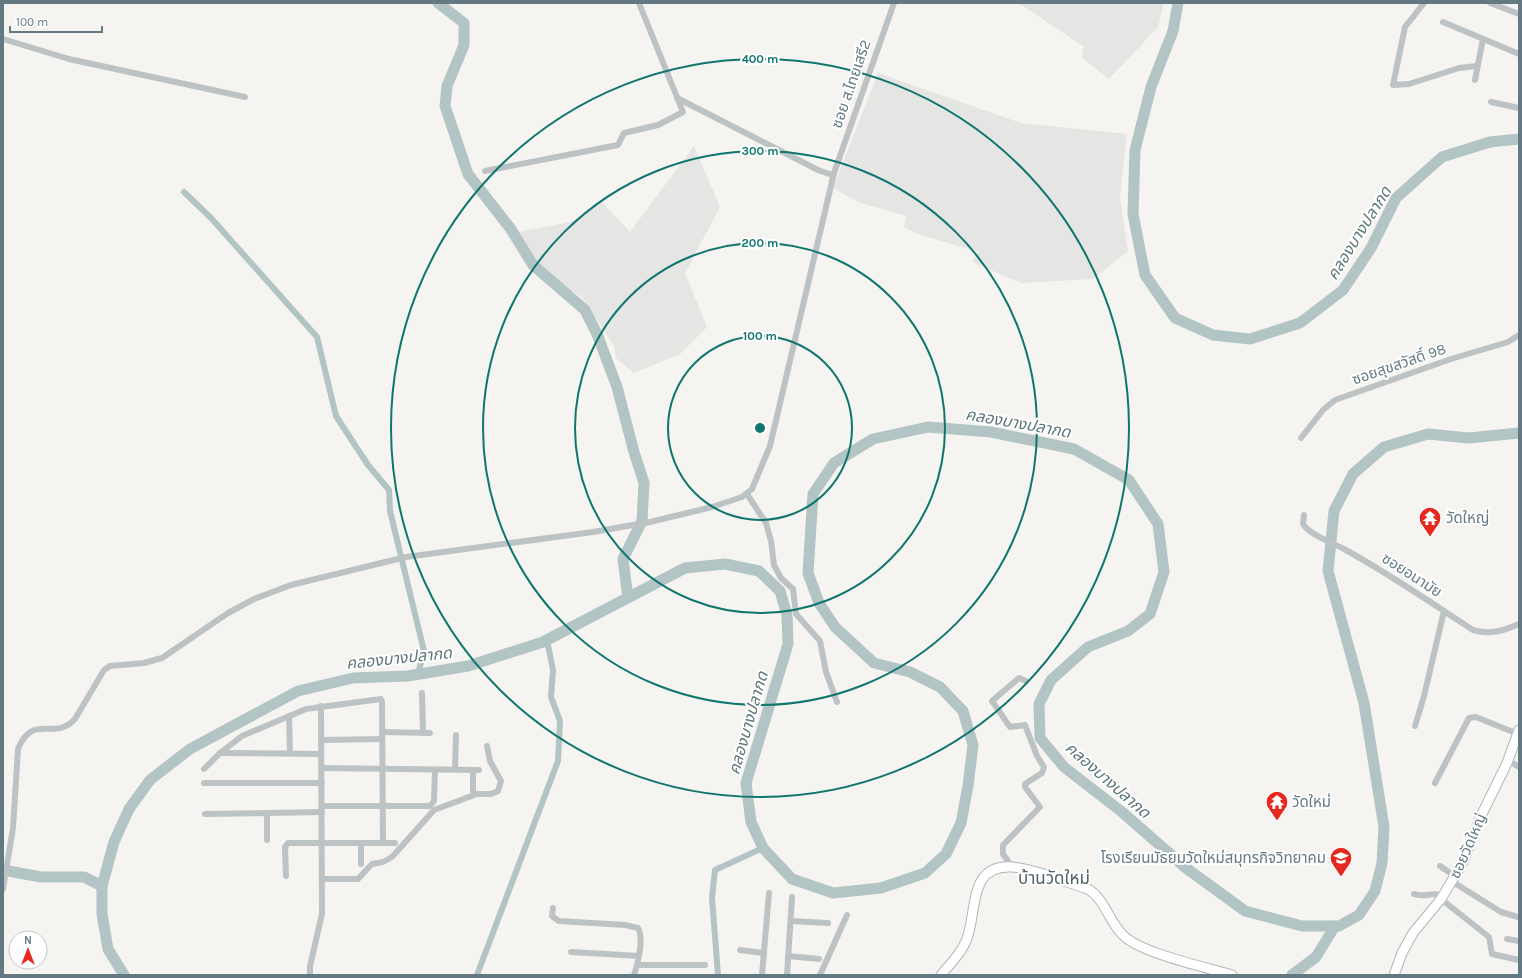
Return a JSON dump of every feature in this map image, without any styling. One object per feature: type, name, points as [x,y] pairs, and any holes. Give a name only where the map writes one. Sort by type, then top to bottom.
[{"type":"street","points":[[485,171],[618,145],[624,133],[658,125],[684,112],[639,3]]},
{"type":"street","name":"ซอย ส.ไทยเสรี2","points":[[747,494],[752,489],[770,446],[825,205],[834,174],[894,3]]},
{"type":"street","points":[[1424,3],[1405,27],[1393,85],[1396,87],[1458,68],[1477,66]]},
{"type":"street","points":[[1490,3],[1519,14]]},
{"type":"street","points":[[1443,22],[1519,54]]},
{"type":"street","points":[[3,39],[69,59],[245,98]]},
{"type":"street","points":[[1475,80],[1483,39]]},
{"type":"street","points":[[678,98],[818,170],[832,175],[834,174]]},
{"type":"street","points":[[1491,102],[1519,108]]},
{"type":"street","name":"ซอยสุขสวัสดิ์ 98","points":[[1301,438],[1323,410],[1335,400],[1451,359],[1508,342],[1519,335]]},
{"type":"street","points":[[4,887],[13,828],[18,749],[27,732],[38,729],[62,729],[75,719],[104,670],[110,666],[144,663],[162,658],[215,620],[254,599],[291,585],[406,557],[567,536],[650,522],[712,507],[747,494],[766,523],[771,541],[774,565],[782,578],[793,590],[796,614],[820,641],[826,672],[837,702]]},
{"type":"street","name":"ซอยอนามัย","points":[[1304,515],[1305,527],[1343,548],[1473,630],[1484,633],[1507,629],[1519,624]]},
{"type":"street","points":[[1415,726],[1424,696],[1444,611]]},
{"type":"street","points":[[1012,867],[1003,854],[1003,845],[1040,807],[1025,787],[1025,784],[1044,770],[1025,725],[1010,727],[992,701],[1019,678],[1026,681]]},
{"type":"street","points":[[382,732],[426,733],[422,693]]},
{"type":"street","points":[[204,769],[220,753],[242,736],[306,709],[381,699],[383,843]]},
{"type":"street","points":[[310,975],[310,966],[322,914],[321,706]]},
{"type":"street","points":[[289,716],[290,753]]},
{"type":"street","points":[[1435,783],[1469,718],[1476,717],[1518,732]]},
{"type":"street","name":"ซอยวัดใหญ่","points":[[1394,975],[1402,953],[1413,933],[1442,897],[1454,879],[1481,816],[1508,760],[1518,732]]},
{"type":"street","points":[[455,769],[456,735]]},
{"type":"street","points":[[321,740],[382,739]]},
{"type":"street","points":[[322,879],[358,879],[372,864],[383,862],[392,857],[434,810],[477,794],[491,794],[498,791],[501,781],[490,762],[487,746]]},
{"type":"street","points":[[220,753],[322,754]]},
{"type":"street","points":[[1508,760],[1519,767]]},
{"type":"street","points":[[322,768],[476,770],[473,792]]},
{"type":"street","points":[[205,814],[267,813],[322,809],[430,806],[433,804],[435,770]]},
{"type":"street","points":[[204,783],[322,783]]},
{"type":"street","points":[[267,813],[267,840]]},
{"type":"street","points":[[286,876],[285,847],[288,843],[395,843]]},
{"type":"street","points":[[360,843],[361,864]]},
{"type":"street","points":[[1440,866],[1454,879],[1501,912],[1518,917]]},
{"type":"street","points":[[941,975],[962,951],[967,940],[977,888],[984,876],[1001,867],[1012,867],[1031,871],[1088,889],[1095,893],[1114,926],[1132,943],[1149,950],[1232,975]]},
{"type":"street","points":[[762,975],[769,893]]},
{"type":"street","points":[[1414,894],[1422,896],[1436,893],[1489,937],[1492,954],[1519,960]]},
{"type":"street","points":[[787,975],[792,897]]},
{"type":"street","points":[[553,908],[552,916],[559,921],[625,925],[638,928],[641,936],[638,965],[634,975]]},
{"type":"street","points":[[820,975],[847,914]]},
{"type":"street","points":[[790,921],[828,923]]},
{"type":"street","points":[[1507,939],[1519,941]]},
{"type":"street","points":[[740,950],[764,952]]},
{"type":"street","points":[[571,952],[639,956]]},
{"type":"street","points":[[788,956],[819,959]]},
{"type":"street","points":[[638,965],[705,965]]},
{"type":"shaded area","points":[[1019,3],[1164,3],[1158,27],[1109,79],[1082,58],[1084,47]]},
{"type":"shaded area","points":[[878,73],[1021,123],[1127,134],[1120,197],[1128,251],[1093,279],[1021,283],[972,262],[978,252],[918,234],[904,227],[906,216],[858,202],[833,188]]},
{"type":"shaded area","points":[[694,146],[720,207],[685,273],[707,327],[680,354],[634,373],[616,358],[614,346],[582,297],[547,275],[512,233],[571,222],[602,202],[630,232]]},
{"type":"waterway","points":[[438,3],[464,23],[464,45],[447,86],[445,106],[468,174],[510,228],[533,265],[585,310],[597,334],[617,387],[634,452],[644,483],[642,521],[623,559],[628,598]]},
{"type":"waterway","name":"คลองบางปลากด","points":[[1178,3],[1173,31],[1151,87],[1135,150],[1133,214],[1145,275],[1175,318],[1213,335],[1250,339],[1300,323],[1343,290],[1371,248],[1396,198],[1442,157],[1490,142],[1519,139]]},
{"type":"waterway","points":[[184,192],[211,218],[317,337],[336,416],[368,465],[389,490],[390,511],[424,651],[418,674]]},
{"type":"waterway","name":"คลองบางปลากด","points":[[124,975],[108,949],[102,914],[102,886],[114,842],[129,809],[150,780],[190,749],[298,691],[353,678],[408,676],[468,666],[543,642],[685,568],[725,564],[759,571],[780,591],[787,615],[788,644],[746,783],[751,822],[763,848],[792,879],[833,893],[881,888],[925,873],[946,854],[961,823],[968,786],[973,745],[963,711],[940,687],[910,672],[874,663],[835,627],[819,603],[808,573],[813,494],[834,463],[873,439],[928,427],[991,432],[1074,449],[1129,480],[1158,524],[1164,572],[1150,614],[1128,631],[1088,647],[1051,680],[1039,704],[1040,738],[1064,767],[1122,812],[1186,868],[1245,911],[1302,926],[1339,926],[1359,915],[1375,891],[1382,863],[1384,827],[1364,703],[1328,571],[1334,511],[1353,474],[1384,447],[1428,434],[1469,438],[1519,433]]},
{"type":"waterway","points":[[477,975],[558,761],[560,721],[551,697],[553,670],[547,640]]},
{"type":"waterway","points":[[718,975],[712,898],[715,870],[763,848]]},
{"type":"waterway","points":[[3,870],[41,877],[84,877],[102,886]]},
{"type":"waterway","points":[[1292,975],[1316,957],[1335,926]]},
{"type":"place","name":"วัดใหญ่","points":[[1430,538]]},
{"type":"place","name":"วัดใหม่","points":[[1277,822]]},
{"type":"place","name":"โรงเรียนมัธยมวัดใหม่สมุทรกิจวิทยาคม","points":[[1341,878]]},
{"type":"district","name":"บ้านวัดใหม่","points":[[1054,878]]}]
